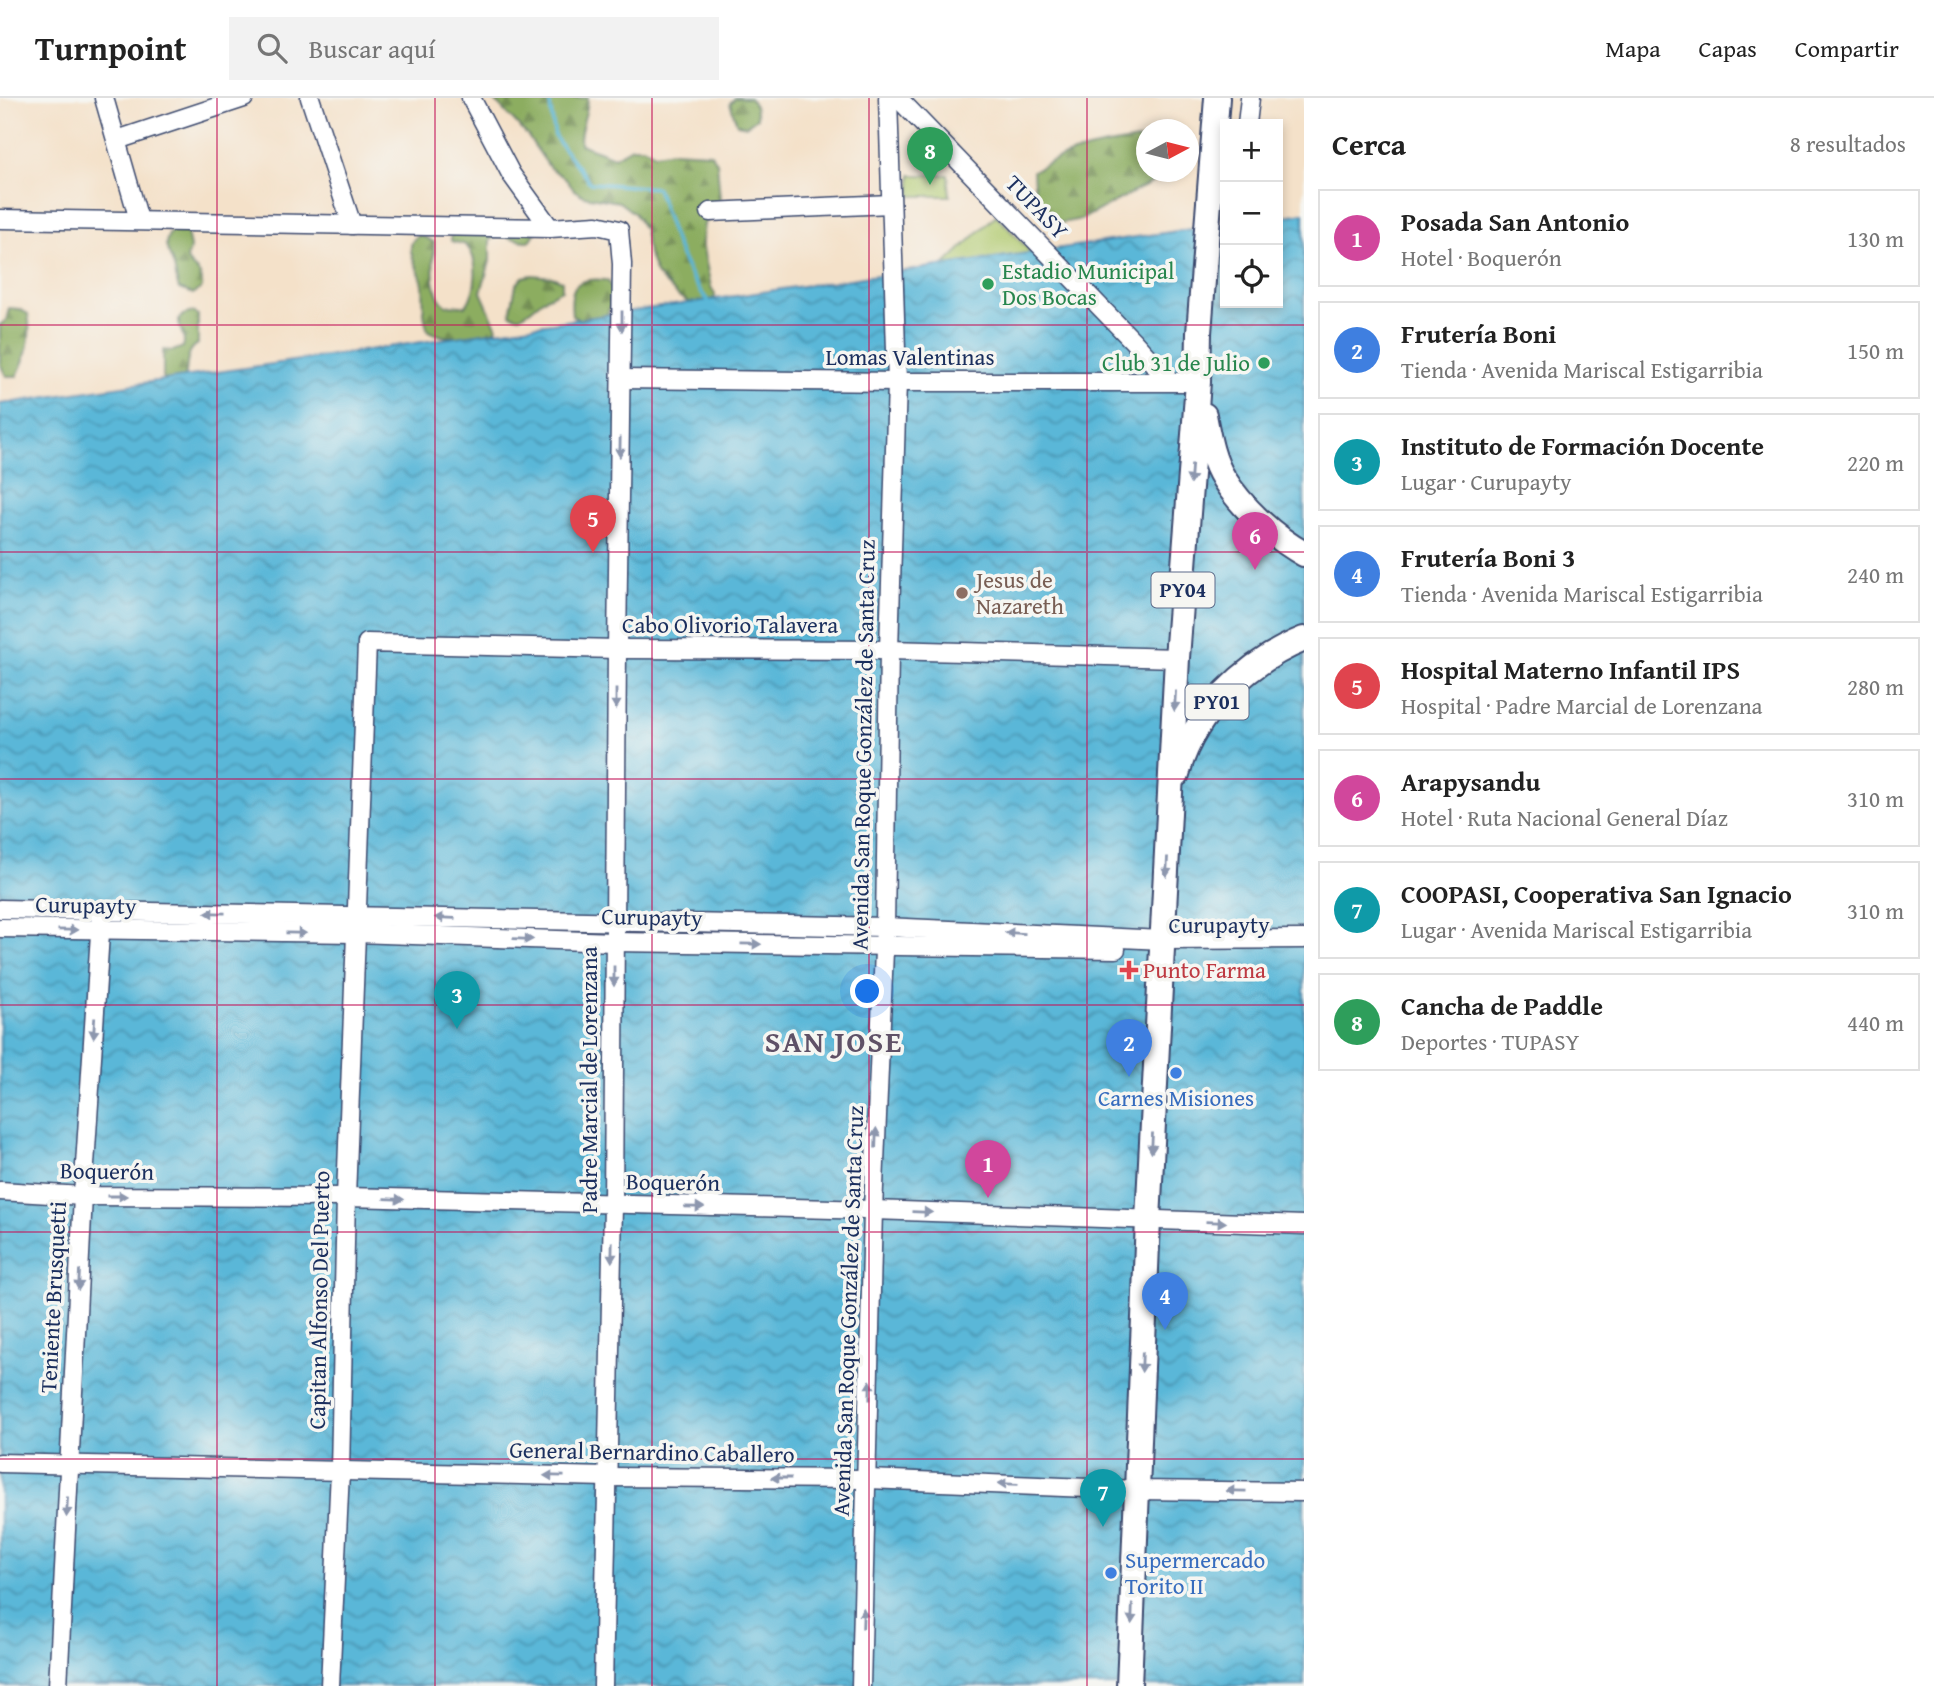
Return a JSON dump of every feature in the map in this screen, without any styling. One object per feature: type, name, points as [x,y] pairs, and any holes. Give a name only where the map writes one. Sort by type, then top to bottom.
[{"type":"highway","name":"PY04","points":[[1172,799],[1177,658],[1217,98]]},
{"type":"highway","points":[[1198,382],[1209,443],[1223,477],[1241,501],[1269,529],[1304,554]]},
{"type":"highway","name":"PY01","points":[[1129,1686],[1148,1220],[1172,799],[1178,770],[1188,747],[1215,704],[1262,659],[1304,639]]},
{"type":"street","points":[[104,98],[139,220]]},
{"type":"street","points":[[117,141],[244,98]]},
{"type":"street","points":[[310,98],[352,225]]},
{"type":"street","points":[[471,98],[511,174],[550,228]]},
{"type":"street","name":"Avenida San Roque González de Santa Cruz","points":[[861,1686],[873,1210],[885,927],[897,382],[888,98]]},
{"type":"street","name":"TUPASY","points":[[898,98],[1124,331],[1169,382]]},
{"type":"street","points":[[1248,119],[1250,98]]},
{"type":"street","points":[[890,153],[898,130],[903,124],[923,125]]},
{"type":"street","points":[[710,212],[891,204]]},
{"type":"street","points":[[0,219],[550,228]]},
{"type":"street","name":"Padre Marcial de Lorenzana","points":[[550,228],[597,225],[619,230],[622,264],[613,1206],[603,1686]]},
{"type":"street","name":"Lomas Valentinas","points":[[621,379],[1198,382]]},
{"type":"street","name":"Cabo Olivorio Talavera","points":[[367,643],[617,649],[889,650],[1177,658]]},
{"type":"street","name":"Capitan Alfonso Del Puerto","points":[[330,1686],[340,1471],[346,1197],[367,643]]},
{"type":"street","points":[[0,909],[102,911],[357,924]]},
{"type":"street","name":"Teniente Brusquetti","points":[[58,1686],[83,1196],[102,911]]},
{"type":"street","name":"Curupayty","points":[[0,928],[100,930],[357,924],[614,923],[885,927],[1163,945],[1304,950]]},
{"type":"street","name":"Curupayty","points":[[357,924],[614,942],[884,946],[1163,945],[1304,939]]},
{"type":"street","name":"Boquerón","points":[[0,1191],[83,1196],[346,1197],[613,1206],[873,1210],[1304,1225]]},
{"type":"street","name":"General Bernardino Caballero","points":[[0,1463],[607,1477],[868,1479],[1137,1490],[1304,1492]]},
{"type":"green space","points":[[492,98],[588,98],[580,144],[614,157],[632,147],[643,147],[655,154],[673,151],[710,153],[717,162],[720,199],[717,209],[704,224],[702,243],[711,287],[715,294],[714,303],[694,305],[678,296],[656,274],[648,253],[644,230],[635,214],[619,202],[584,196],[574,190],[565,178],[550,168],[527,135]]},
{"type":"green space","points":[[735,98],[750,98],[757,118],[746,126],[737,124],[730,103]]},
{"type":"green space","points":[[1136,141],[1136,182],[1153,182],[1082,219],[1061,223],[1039,202],[1033,171],[1074,153]]},
{"type":"green space","points":[[911,175],[948,175],[950,196],[911,196]]},
{"type":"green space","points":[[996,215],[1066,290],[940,269]]},
{"type":"green space","points":[[171,231],[187,231],[190,246],[188,262],[199,273],[202,281],[202,288],[193,294],[179,289],[167,248]]},
{"type":"green space","points":[[451,231],[536,232],[530,241],[499,236],[490,240],[490,261],[481,292],[497,328],[483,336],[454,338],[428,331],[422,279],[411,245],[420,235],[434,242],[437,293],[446,305],[466,306],[475,284],[475,267],[466,245],[451,241]]},
{"type":"green space","points":[[532,275],[562,281],[562,290],[519,317],[510,314],[516,285],[523,277]]},
{"type":"green space","points":[[586,280],[609,282],[615,297],[606,316],[586,323],[572,316],[572,298],[576,286]]},
{"type":"green space","points":[[9,308],[28,314],[29,322],[28,346],[17,376],[6,376],[0,364],[0,325],[6,320]]},
{"type":"green space","points":[[193,312],[198,315],[198,344],[189,355],[185,378],[170,385],[163,377],[163,350],[173,351],[183,347],[179,319]]},
{"type":"water","points":[[1304,213],[1304,1686],[0,1686],[0,404],[1220,225],[1220,308],[1283,308],[1283,216]]},
{"type":"waterway","points":[[549,98],[555,137],[590,183],[657,188],[684,263],[710,303]]},
{"type":"place","name":"Cancha de Paddle","points":[[930,185]]},
{"type":"place","name":"Estadio Municipal Dos Bocas","points":[[988,284]]},
{"type":"place","name":"Club 31 de Julio","points":[[1264,363]]},
{"type":"place","name":"Hospital Materno Infantil IPS","points":[[593,553]]},
{"type":"place","name":"Arapysandu","points":[[1255,570]]},
{"type":"place","name":"Jesus de Nazareth","points":[[962,593]]},
{"type":"place","name":"Punto Farma","points":[[1129,970]]},
{"type":"place","name":"Instituto de Formación Docente","points":[[457,1029]]},
{"type":"place","name":"Carnes Misiones","points":[[1176,1073]]},
{"type":"place","name":"Frutería Boni","points":[[1129,1077]]},
{"type":"place","name":"Posada San Antonio","points":[[988,1198]]},
{"type":"place","name":"Frutería Boni 3","points":[[1165,1330]]},
{"type":"place","name":"COOPASI, Cooperativa San Ignacio","points":[[1103,1527]]},
{"type":"place","name":"Supermercado Torito II","points":[[1111,1573]]},
{"type":"district","name":"SAN JOSE","points":[[834,1042]]}]
